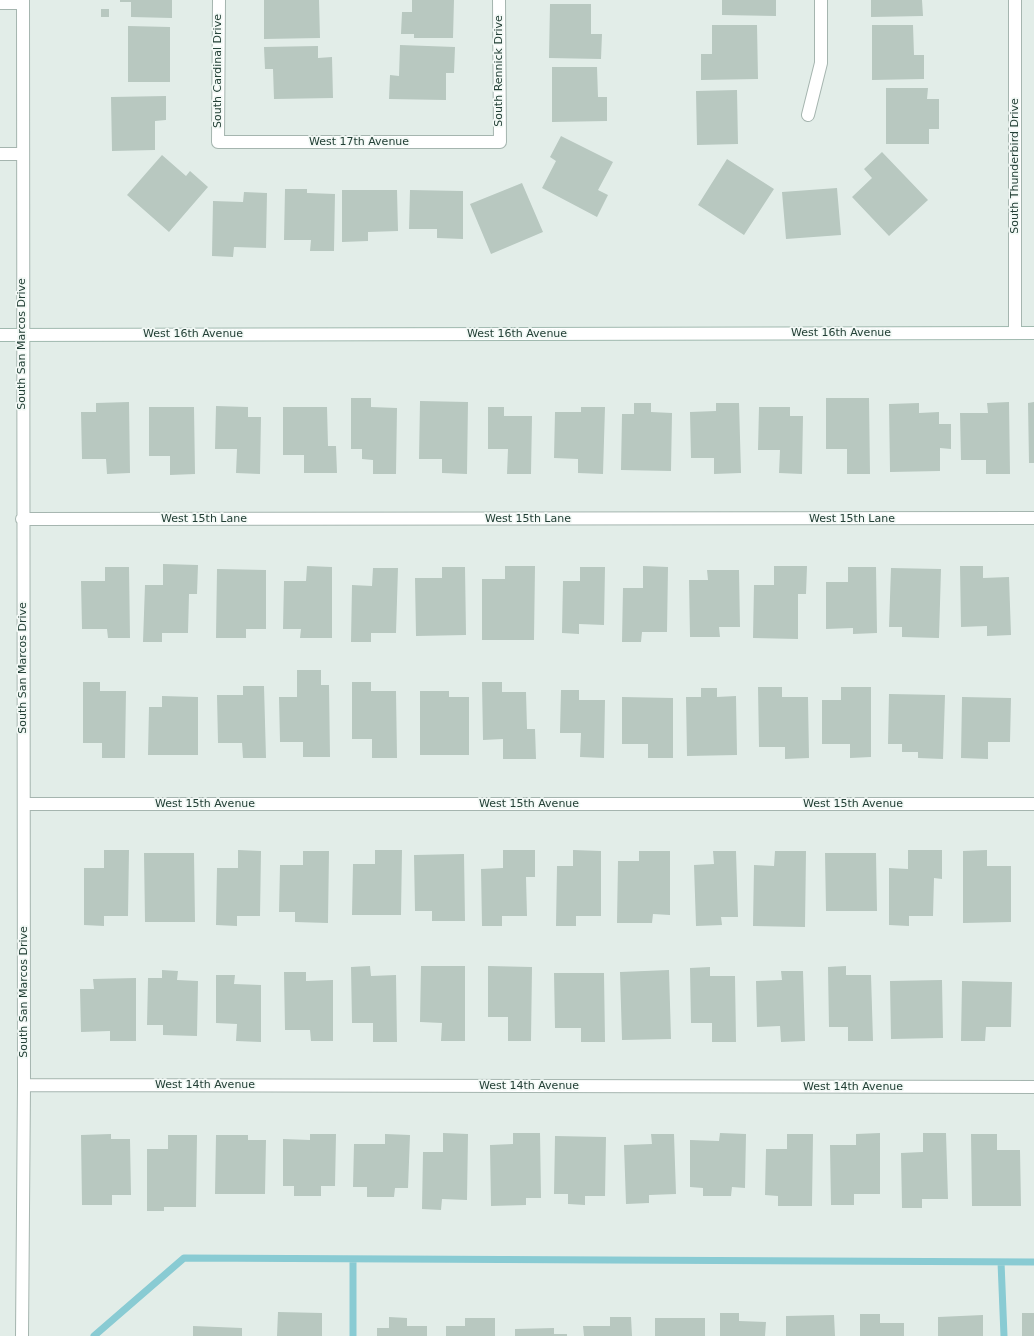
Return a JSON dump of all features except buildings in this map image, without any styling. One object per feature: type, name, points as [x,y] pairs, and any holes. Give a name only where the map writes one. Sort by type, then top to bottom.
[{"type":"street","name":"South Cardinal Drive","points":[[218,142],[219,0]]},
{"type":"street","name":"South Rennick Drive","points":[[499,0],[500,142]]},
{"type":"street","points":[[808,115],[821,63],[821,0]]},
{"type":"street","name":"South Thunderbird Drive","points":[[1015,0],[1015,332]]},
{"type":"street","points":[[0,3],[23,2]]},
{"type":"street","name":"South San Marcos Drive","points":[[22,1336],[24,1085],[22,519],[23,2]]},
{"type":"street","name":"West 17th Avenue","points":[[218,142],[500,142]]},
{"type":"street","points":[[0,154],[22,154]]},
{"type":"street","name":"West 16th Avenue","points":[[0,335],[1034,333]]},
{"type":"street","name":"West 15th Lane","points":[[22,519],[1034,518]]},
{"type":"street","name":"West 15th Avenue","points":[[24,804],[1034,804]]},
{"type":"street","name":"West 14th Avenue","points":[[24,1085],[1034,1087]]},
{"type":"waterway","points":[[94,1336],[184,1258],[1034,1262]]},
{"type":"waterway","points":[[353,1259],[353,1336]]},
{"type":"waterway","points":[[1001,1262],[1004,1336]]}]
